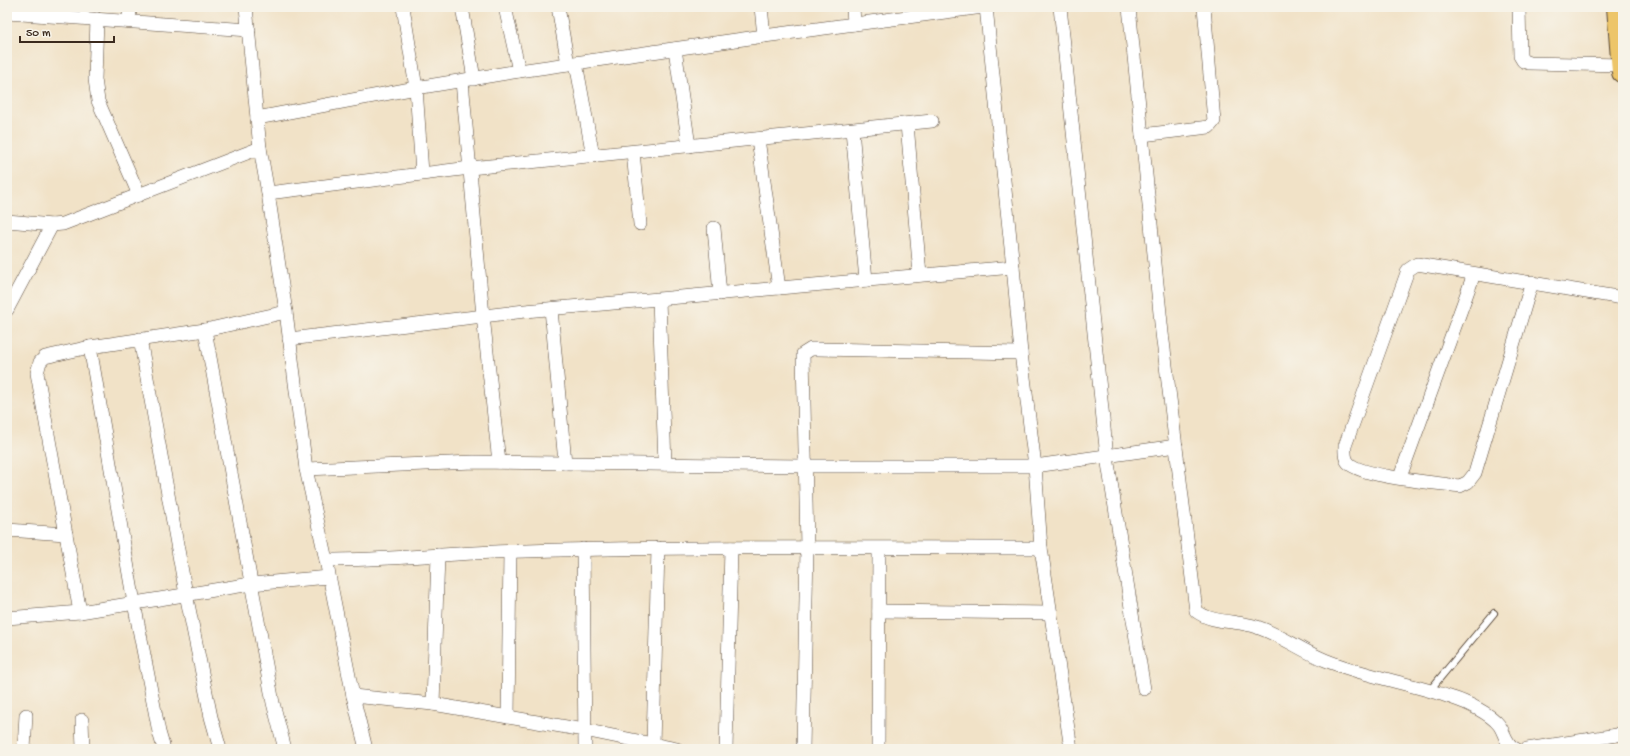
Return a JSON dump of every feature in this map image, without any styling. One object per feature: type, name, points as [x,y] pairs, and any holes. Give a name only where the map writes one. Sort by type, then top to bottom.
[{"type":"highway","points":[[1618,7],[1623,72]]},
{"type":"street","points":[[129,21],[130,7]]},
{"type":"street","points":[[246,7],[260,148],[286,312],[306,469],[353,696],[366,749]]},
{"type":"street","points":[[403,7],[416,88],[422,173]]},
{"type":"street","points":[[462,7],[468,80],[470,168],[483,316],[499,462]]},
{"type":"street","points":[[505,7],[519,71]]},
{"type":"street","points":[[558,7],[593,156]]},
{"type":"street","points":[[762,7],[764,36]]},
{"type":"street","points":[[853,7],[854,24]]},
{"type":"street","points":[[257,118],[416,88],[519,71],[676,48],[983,7]]},
{"type":"street","points":[[986,7],[1021,353],[1035,466],[1041,548],[1071,749]]},
{"type":"street","points":[[1060,7],[1107,457],[1144,689]]},
{"type":"street","points":[[1129,7],[1162,333],[1196,611],[1209,618],[1257,626],[1325,660],[1350,669],[1455,698],[1494,719],[1499,725],[1509,745],[1516,749]]},
{"type":"street","points":[[1142,135],[1209,127],[1214,121],[1204,7]]},
{"type":"street","points":[[1519,7],[1520,56],[1523,61],[1529,63],[1622,66]]},
{"type":"street","points":[[7,13],[69,12],[96,19],[248,30]]},
{"type":"street","points":[[96,19],[95,79],[98,101],[139,195]]},
{"type":"street","points":[[676,48],[689,146]]},
{"type":"street","points":[[268,193],[422,173],[932,121]]},
{"type":"street","points":[[907,124],[920,275]]},
{"type":"street","points":[[852,130],[866,280]]},
{"type":"street","points":[[758,139],[779,288]]},
{"type":"street","points":[[7,221],[52,225],[80,218],[260,148]]},
{"type":"street","points":[[633,152],[640,224]]},
{"type":"street","points":[[7,310],[52,225]]},
{"type":"street","points":[[714,228],[720,294]]},
{"type":"street","points":[[1532,282],[1475,473],[1468,482],[1460,486],[1372,474],[1357,469],[1347,462],[1344,455],[1345,446],[1408,270],[1417,264],[1532,282],[1623,298]]},
{"type":"street","points":[[289,339],[551,309],[1013,266]]},
{"type":"street","points":[[1400,478],[1474,274]]},
{"type":"street","points":[[659,300],[665,464]]},
{"type":"street","points":[[551,309],[565,463]]},
{"type":"street","points":[[80,612],[38,373],[40,362],[45,357],[90,346],[205,330],[286,312]]},
{"type":"street","points":[[205,330],[273,703],[285,749]]},
{"type":"street","points":[[140,339],[186,594],[211,717],[220,749]]},
{"type":"street","points":[[90,346],[134,603],[159,732],[164,749]]},
{"type":"street","points":[[803,749],[807,548],[802,354],[811,349],[1021,353]]},
{"type":"street","points":[[306,469],[499,462],[804,466],[1035,466],[1107,457],[1176,446]]},
{"type":"street","points":[[7,530],[66,534]]},
{"type":"street","points":[[326,560],[356,560],[510,551],[658,548],[1041,548]]},
{"type":"street","points":[[653,745],[658,548]]},
{"type":"street","points":[[726,749],[730,548]]},
{"type":"street","points":[[878,749],[879,549]]},
{"type":"street","points":[[583,550],[585,749]]},
{"type":"street","points":[[508,717],[510,551]]},
{"type":"street","points":[[433,704],[438,555]]},
{"type":"street","points":[[7,618],[80,612],[251,584],[329,578]]},
{"type":"street","points":[[879,611],[1051,613]]},
{"type":"street","points":[[353,696],[433,704],[584,730],[677,749]]},
{"type":"street","points":[[24,749],[26,716]]},
{"type":"street","points":[[82,720],[83,749]]},
{"type":"street","points":[[1527,749],[1623,732]]},
{"type":"lane","points":[[1430,690],[1494,613]]}]
